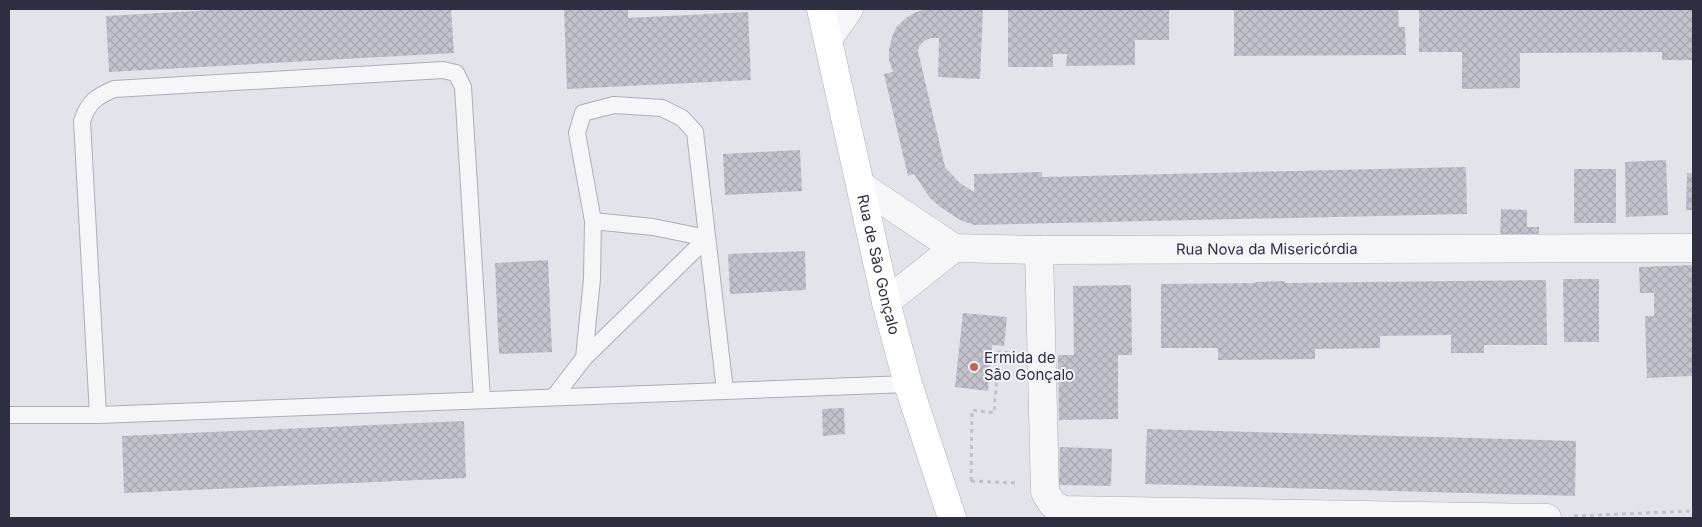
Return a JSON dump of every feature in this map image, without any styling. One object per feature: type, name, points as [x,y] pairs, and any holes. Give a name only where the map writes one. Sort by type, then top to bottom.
[{"type":"main road","name":"Rua de São Gonçalo","points":[[821,9],[829,38],[886,302],[908,384],[952,518]]},
{"type":"street","points":[[829,38],[849,9]]},
{"type":"street","points":[[860,185],[954,248],[886,302]]},
{"type":"street","name":"Rua Nova da Misericórdia","points":[[954,248],[1039,250],[1693,248]]},
{"type":"street","points":[[1039,250],[1045,492],[1053,505],[1064,510],[1547,518]]},
{"type":"lane","points":[[98,415],[82,121],[87,106],[98,96],[114,89],[444,70],[456,73],[463,87],[482,400]]},
{"type":"lane","points":[[584,358],[592,279],[593,221],[577,133],[583,113],[614,105],[662,108],[682,118],[695,132],[725,391]]},
{"type":"lane","points":[[593,221],[653,227],[707,238]]},
{"type":"lane","points":[[554,398],[584,358],[707,238]]},
{"type":"lane","points":[[9,415],[98,415],[908,384]]},
{"type":"path","points":[[971,481],[972,410],[994,413],[999,352]]},
{"type":"path","points":[[1547,518],[1693,511]]},
{"type":"building","points":[[230,9],[451,9],[454,53],[109,72],[106,16]]},
{"type":"building","points":[[564,9],[628,9],[628,18],[748,12],[751,80],[567,89]]},
{"type":"building","points":[[928,9],[983,9],[980,79],[938,77],[939,38],[931,38],[924,41],[918,51],[945,167],[960,183],[974,192],[974,174],[1042,172],[1042,177],[1466,167],[1467,214],[975,225],[962,221],[930,198],[914,174],[908,176],[884,74],[893,72],[889,60],[889,49],[897,26],[916,12]]},
{"type":"building","points":[[1008,9],[1169,9],[1169,40],[1135,40],[1135,65],[1066,66],[1067,54],[1053,54],[1053,67],[1008,67]]},
{"type":"building","points":[[1234,9],[1398,9],[1399,27],[1405,27],[1406,55],[1234,56]]},
{"type":"building","points":[[1419,9],[1693,9],[1693,60],[1662,60],[1662,52],[1520,53],[1520,88],[1462,89],[1462,52],[1419,52]]},
{"type":"building","points":[[800,150],[802,191],[725,195],[723,154]]},
{"type":"building","points":[[1666,160],[1668,215],[1626,217],[1625,162]]},
{"type":"building","points":[[1574,169],[1616,169],[1616,223],[1574,223]]},
{"type":"building","points":[[1687,173],[1693,173],[1693,210],[1686,210]]},
{"type":"building","points":[[1501,209],[1527,210],[1527,227],[1539,227],[1538,244],[1500,243]]},
{"type":"building","points":[[805,251],[806,290],[730,294],[728,254]]},
{"type":"building","points":[[548,260],[552,352],[499,354],[495,263]]},
{"type":"building","points":[[1693,265],[1693,376],[1647,378],[1645,316],[1654,316],[1654,293],[1640,293],[1639,267]]},
{"type":"building","points":[[1563,279],[1599,279],[1599,342],[1564,342]]},
{"type":"building","points":[[1546,280],[1547,345],[1484,345],[1484,353],[1451,353],[1451,335],[1380,336],[1380,348],[1315,349],[1315,359],[1218,360],[1218,348],[1161,348],[1161,284],[1285,281],[1285,283]]},
{"type":"building","points":[[1131,285],[1132,355],[1118,355],[1118,419],[1059,420],[1058,355],[1074,355],[1073,286]]},
{"type":"building","name":"Ermida de São Gonçalo","points":[[963,313],[1007,317],[1004,346],[992,345],[988,391],[955,387]]},
{"type":"building","points":[[844,408],[845,434],[823,436],[822,409]]},
{"type":"building","points":[[464,421],[466,478],[124,493],[122,436]]},
{"type":"building","points":[[1147,429],[1576,441],[1575,496],[1145,484]]},
{"type":"building","points":[[1060,447],[1112,449],[1111,486],[1059,485]]},
{"type":"place","name":"Ermida de São Gonçalo","points":[[974,367]]}]
